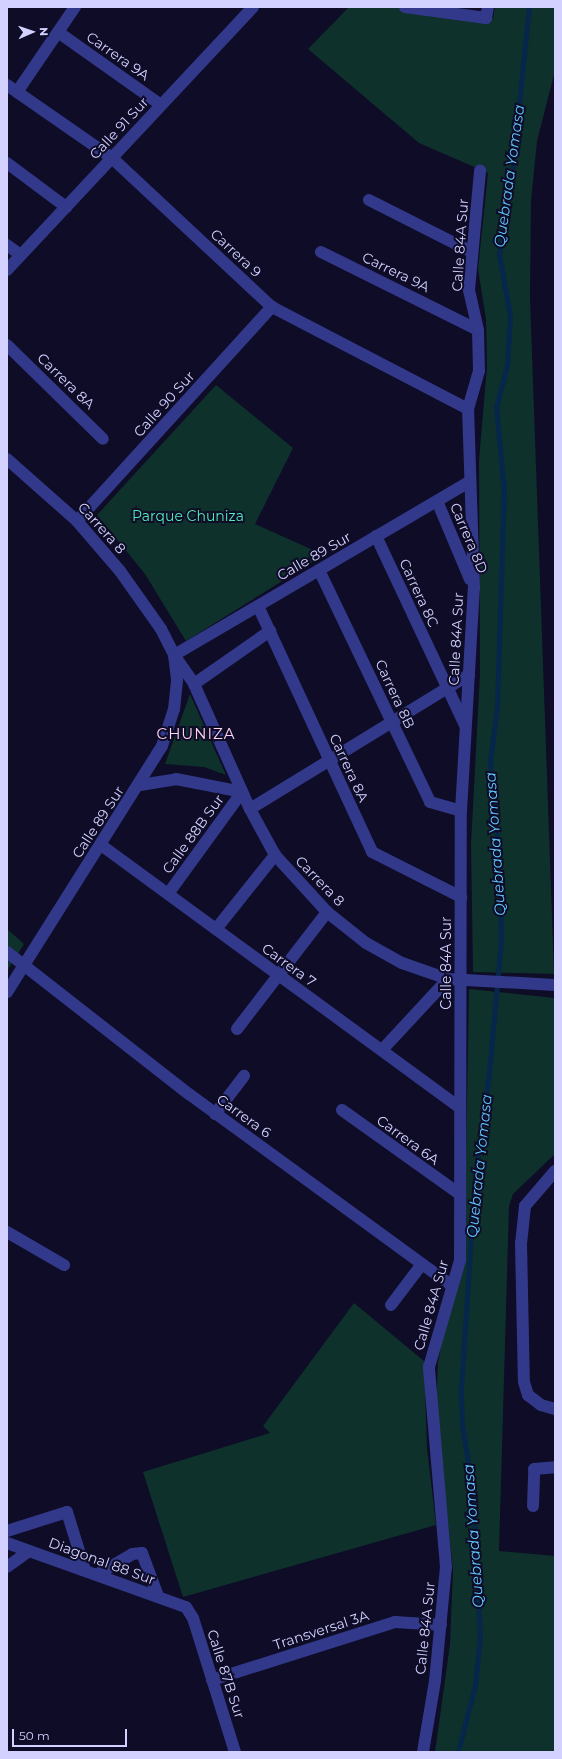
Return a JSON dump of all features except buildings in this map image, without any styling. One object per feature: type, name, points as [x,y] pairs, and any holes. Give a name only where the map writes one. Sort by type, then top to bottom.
[{"type":"street","points":[[12,89],[58,32],[75,7]]},
{"type":"street","name":"Calle 91 Sur","points":[[7,270],[253,7]]},
{"type":"street","points":[[412,8],[487,12]]},
{"type":"street","name":"Carrera 9A","points":[[58,32],[161,105]]},
{"type":"street","name":"Carrera 9","points":[[12,89],[112,158],[272,307],[468,409]]},
{"type":"street","points":[[7,163],[66,207]]},
{"type":"street","name":"Calle 84A Sur","points":[[423,1752],[441,1625],[446,1567],[429,1367],[451,1285],[460,1260],[458,1193],[461,981],[461,811],[474,588],[468,482],[468,409],[479,371],[478,330],[469,290],[480,171]]},
{"type":"street","points":[[369,200],[472,252]]},
{"type":"street","points":[[7,245],[21,255]]},
{"type":"street","name":"Carrera 9A","points":[[321,252],[478,330]]},
{"type":"street","name":"Calle 90 Sur","points":[[77,521],[272,307]]},
{"type":"street","name":"Carrera 8A","points":[[7,345],[103,438]]},
{"type":"street","name":"Carrera 8","points":[[7,459],[77,521],[120,571],[161,629]]},
{"type":"street","name":"Calle 89 Sur","points":[[174,655],[468,482]]},
{"type":"street","name":"Carrera 8D","points":[[436,501],[474,588]]},
{"type":"street","name":"Carrera 8C","points":[[376,536],[466,727]]},
{"type":"street","name":"Carrera 8B","points":[[319,570],[430,802],[461,811]]},
{"type":"street","name":"Carrera 8A","points":[[258,606],[328,761],[372,852],[461,897]]},
{"type":"street","name":"Calle 89 Sur","points":[[7,992],[140,785],[170,727],[177,681],[174,655],[161,629]]},
{"type":"street","points":[[194,684],[270,631]]},
{"type":"street","name":"Carrera 8","points":[[174,655],[194,684],[250,809],[275,855],[328,912],[366,943],[402,963],[448,979],[479,983],[555,985]]},
{"type":"street","points":[[250,809],[469,675]]},
{"type":"street","points":[[140,785],[176,779],[242,792]]},
{"type":"street","name":"Calle 88B Sur","points":[[168,894],[242,792]]},
{"type":"street","name":"Carrera 7","points":[[101,845],[460,1108]]},
{"type":"street","points":[[216,929],[275,855]]},
{"type":"street","points":[[237,1029],[328,912]]},
{"type":"street","name":"Carrera 6","points":[[7,952],[22,968],[216,1114],[451,1285]]},
{"type":"street","points":[[382,1050],[448,979]]},
{"type":"street","points":[[216,1114],[244,1076]]},
{"type":"street","name":"Carrera 6A","points":[[342,1110],[458,1193]]},
{"type":"street","points":[[555,1171],[525,1206],[521,1243],[524,1382],[528,1395],[541,1406],[555,1409]]},
{"type":"street","points":[[7,1232],[64,1265]]},
{"type":"street","points":[[391,1304],[422,1264]]},
{"type":"street","points":[[533,1506],[534,1469],[555,1466]]},
{"type":"street","points":[[7,1531],[67,1512],[85,1570]]},
{"type":"street","name":"Diagonal 88 Sur","points":[[7,1543],[98,1574],[186,1608]]},
{"type":"street","points":[[7,1567],[29,1551]]},
{"type":"street","points":[[98,1574],[132,1554],[142,1554],[158,1596]]},
{"type":"street","name":"Calle 87B Sur","points":[[186,1608],[193,1618],[235,1752]]},
{"type":"street","name":"Transversal 3A","points":[[212,1680],[395,1622],[441,1625]]},
{"type":"green space","points":[[349,7],[404,7],[493,18],[495,7],[555,7],[555,71],[537,141],[531,201],[530,297],[554,974],[473,972],[471,844],[480,674],[479,460],[487,367],[486,319],[478,269],[488,173],[419,143],[308,49]]},
{"type":"green space","name":"Parque Chuniza","points":[[216,385],[293,448],[255,524],[324,555],[186,641],[145,574],[97,515]]},
{"type":"green space","points":[[190,694],[226,775],[204,767],[165,764]]},
{"type":"green space","points":[[7,929],[24,944],[7,971]]},
{"type":"green space","points":[[469,989],[555,998],[555,1154],[513,1194],[509,1206],[499,1551],[555,1556],[555,1752],[435,1752],[450,1644],[453,1571],[436,1407],[438,1363],[465,1214]]},
{"type":"green space","points":[[354,1303],[424,1361],[427,1448],[436,1525],[183,1597],[143,1472],[270,1433],[263,1426]]},
{"type":"waterway","name":"Quebrada Yomasa","points":[[458,1752],[475,1685],[480,1638],[473,1493],[462,1425],[461,1390],[474,1187],[489,1073],[501,942],[500,869],[490,761],[497,708],[504,491],[496,408],[507,365],[510,316],[499,254],[511,183],[529,7]]},
{"type":"district","name":"CHUNIZA","points":[[196,734]]}]
